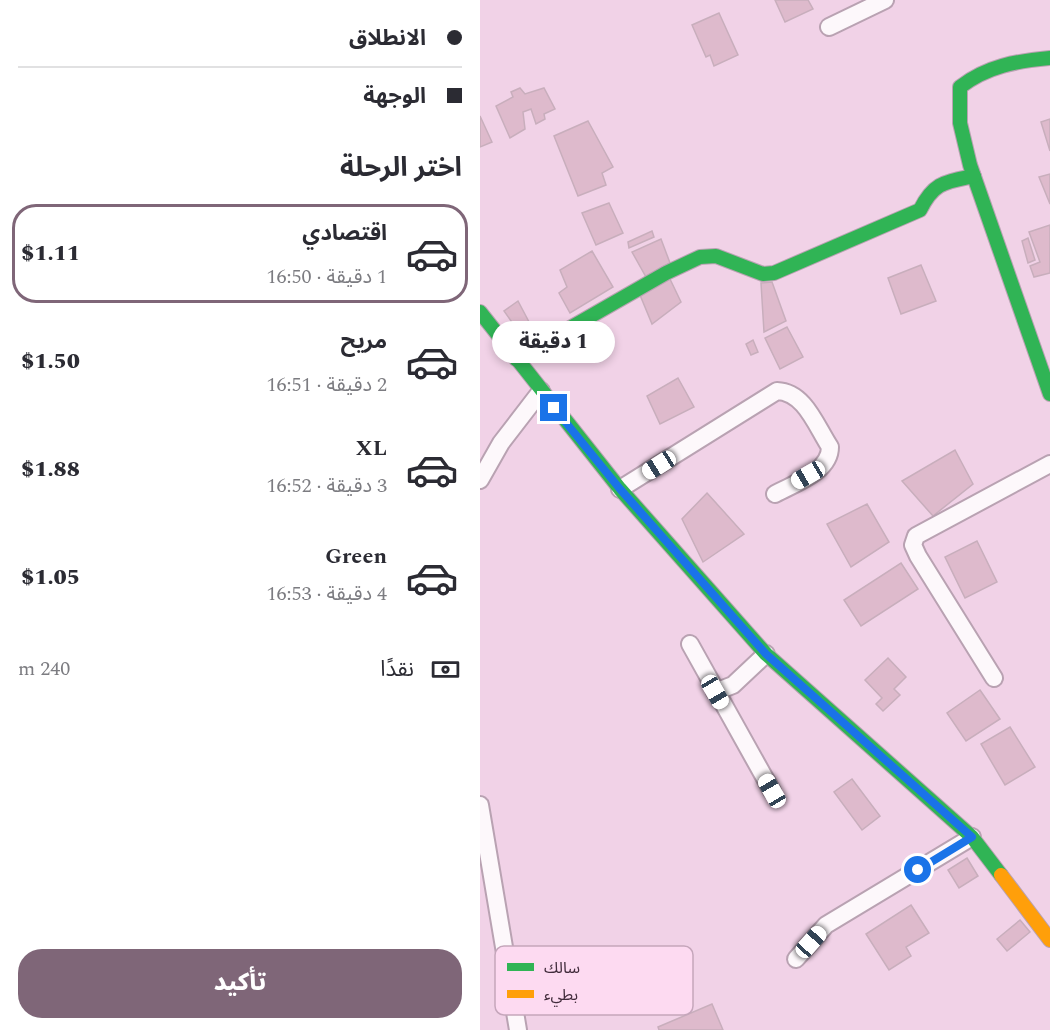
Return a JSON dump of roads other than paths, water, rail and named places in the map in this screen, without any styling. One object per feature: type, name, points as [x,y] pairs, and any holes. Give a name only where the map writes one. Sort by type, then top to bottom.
[{"type":"street","points":[[829,27],[885,0]]},
{"type":"street","points":[[1050,58],[1022,61],[979,72],[960,87],[958,111],[974,176],[1050,394]]},
{"type":"street","points":[[516,359],[666,273],[700,257],[716,256],[763,274],[774,273],[920,210],[929,190],[939,184],[974,176]]},
{"type":"street","points":[[480,312],[620,489],[766,654],[972,837],[1050,940]]},
{"type":"street","points":[[480,480],[501,443],[541,391]]},
{"type":"street","points":[[620,489],[777,391],[790,392],[799,397],[830,447],[830,457],[825,465],[775,494]]},
{"type":"street","points":[[994,678],[918,556],[913,544],[916,536],[1050,464]]},
{"type":"street","points":[[690,644],[772,791]]},
{"type":"street","points":[[715,692],[733,685],[766,654]]},
{"type":"street","points":[[480,805],[504,946]]},
{"type":"street","points":[[796,959],[826,925],[972,837]]},
{"type":"street","points":[[515,1015],[518,1030]]}]
